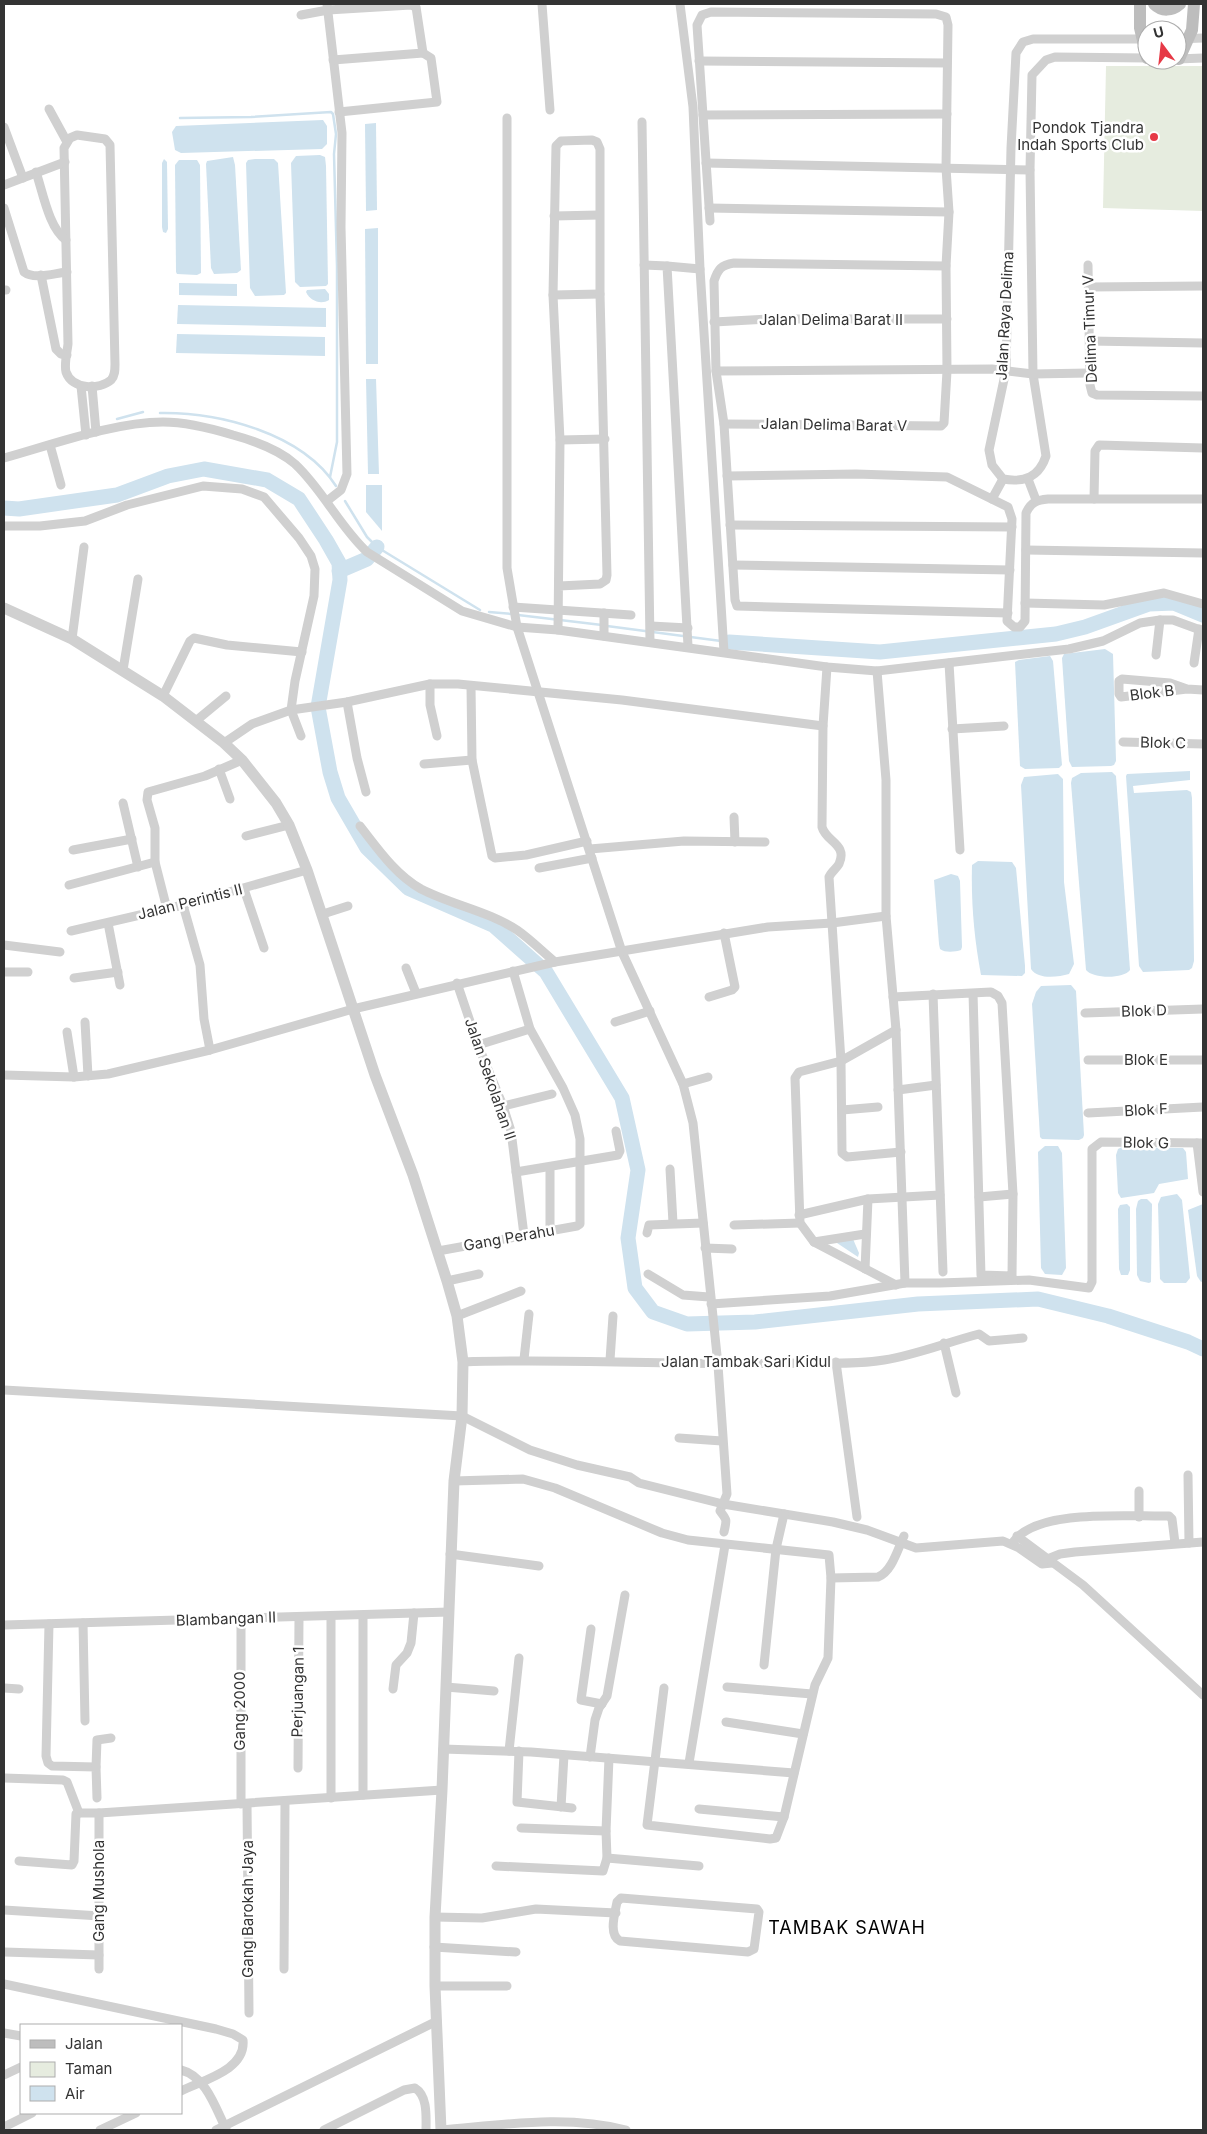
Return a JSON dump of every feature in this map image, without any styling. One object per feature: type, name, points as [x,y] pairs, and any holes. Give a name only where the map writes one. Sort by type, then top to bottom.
[{"type":"main road","points":[[1140,4],[1142,20]]},
{"type":"main road","points":[[1154,4],[1162,10],[1168,10],[1180,4]]},
{"type":"main road","points":[[1187,32],[1194,19],[1194,4]]},
{"type":"street","points":[[542,4],[550,110]]},
{"type":"street","points":[[680,4],[693,108],[700,269],[723,646]]},
{"type":"street","points":[[302,15],[328,7],[415,6],[418,13],[423,53]]},
{"type":"street","points":[[328,7],[342,133],[341,226],[348,474],[342,490],[331,498]]},
{"type":"street","points":[[710,221],[697,25],[702,15],[711,12],[943,15],[948,25],[946,168],[949,212],[946,266],[947,371]]},
{"type":"street","points":[[1187,39],[1203,38]]},
{"type":"street","name":"Jalan Raya Delima","points":[[1004,479],[992,465],[989,450],[1006,370],[1010,170],[1016,53],[1018,47],[1023,42],[1033,39],[1137,39]]},
{"type":"street","points":[[334,60],[423,53],[431,58],[437,102],[339,112]]},
{"type":"street","points":[[1014,75],[1032,75],[1046,60],[1055,57],[1137,58]]},
{"type":"street","points":[[1187,59],[1203,58]]},
{"type":"street","points":[[699,61],[947,63]]},
{"type":"street","name":"Jalan Raya Delima","points":[[1028,479],[1043,466],[1046,456],[1033,374],[1030,170],[1032,75]]},
{"type":"street","points":[[49,109],[67,142]]},
{"type":"street","points":[[703,116],[947,114]]},
{"type":"street","points":[[507,118],[507,568],[517,624],[622,952],[683,1084],[693,1123],[718,1365],[727,1494],[720,1511],[727,1520],[724,1532]]},
{"type":"street","points":[[642,122],[650,633]]},
{"type":"street","points":[[4,127],[23,178]]},
{"type":"street","points":[[77,135],[104,139],[110,144],[115,364],[114,374],[110,380],[92,386],[81,386],[72,383],[67,375],[65,366],[67,354],[67,272],[64,148],[67,142],[70,138],[77,135]]},
{"type":"street","points":[[559,586],[600,584],[606,580],[605,439],[600,294],[600,149],[597,142],[592,140],[561,141],[556,144],[554,295],[560,440],[559,586],[559,619]]},
{"type":"street","points":[[4,185],[64,162]]},
{"type":"street","points":[[706,163],[1030,170]]},
{"type":"street","points":[[36,172],[54,226],[59,235],[66,240]]},
{"type":"street","points":[[4,208],[24,272],[28,275],[41,275],[67,272]]},
{"type":"street","points":[[709,208],[949,212]]},
{"type":"street","points":[[554,216],[599,215]]},
{"type":"street","points":[[946,266],[734,263],[723,264],[719,267],[714,281],[716,371],[724,424],[737,606],[1008,613]]},
{"type":"street","points":[[644,265],[700,269]]},
{"type":"street","name":"Delima Timur V","points":[[1088,265],[1089,373],[1092,393],[1096,395],[1203,396]]},
{"type":"street","points":[[667,266],[688,637]]},
{"type":"street","points":[[41,275],[56,349],[61,354],[67,354]]},
{"type":"street","points":[[1089,287],[1203,286]]},
{"type":"street","points":[[554,295],[600,294]]},
{"type":"street","name":"Jalan Delima Barat II","points":[[714,322],[767,319],[947,319]]},
{"type":"street","points":[[1090,341],[1203,343]]},
{"type":"street","points":[[716,371],[1006,370],[1033,374],[1089,373]]},
{"type":"street","name":"Jalan Delima Barat V","points":[[724,424],[944,424],[947,371]]},
{"type":"street","points":[[81,386],[86,435]]},
{"type":"street","points":[[92,386],[96,432]]},
{"type":"street","points":[[4,458],[96,432],[150,422],[201,426],[246,438],[271,449],[294,463],[331,498],[354,539],[367,552],[462,612],[517,624],[559,619],[604,624],[631,615]]},
{"type":"street","points":[[560,440],[605,439]]},
{"type":"street","points":[[50,445],[61,485]]},
{"type":"street","points":[[1094,498],[1095,451],[1099,445],[1203,448]]},
{"type":"street","points":[[727,476],[856,474],[947,477],[1008,507],[1011,512],[1012,528],[1007,621],[1010,625],[1020,627],[1025,621],[1026,603],[1026,513],[1029,506],[1036,500],[1094,498],[1203,499]]},
{"type":"street","points":[[992,499],[1004,479],[1018,481],[1028,479],[1036,500]]},
{"type":"street","points":[[4,526],[48,526],[85,521],[127,505],[203,486],[242,489],[264,497],[299,538],[311,556],[315,569],[314,596],[295,681],[295,709],[301,736]]},
{"type":"street","points":[[730,526],[1012,528]]},
{"type":"street","points":[[72,639],[84,547]]},
{"type":"street","points":[[1026,550],[1203,553]]},
{"type":"street","points":[[733,565],[1010,570]]},
{"type":"street","points":[[123,670],[138,579]]},
{"type":"street","points":[[1026,603],[1104,605],[1164,593],[1203,604]]},
{"type":"street","points":[[4,608],[72,639],[123,670],[197,720],[242,760],[276,803],[289,825],[323,914],[353,1009],[448,1280],[457,1316],[463,1362],[462,1416],[454,1481],[450,1554],[442,1612],[446,1687],[443,1749],[434,1791],[434,1946],[441,2130],[577,2121],[604,2124],[626,2130]]},
{"type":"street","points":[[514,608],[559,619],[688,637],[723,646],[827,666],[877,671],[1078,647],[1103,641],[1140,623],[1173,620],[1201,630],[1194,663]]},
{"type":"street","points":[[1156,655],[1160,620]]},
{"type":"street","points":[[650,633],[688,637]]},
{"type":"street","points":[[163,696],[190,641],[194,638],[227,645],[302,652]]},
{"type":"street","points":[[949,663],[960,850]]},
{"type":"street","points":[[827,666],[823,726],[822,827],[841,853],[838,866],[829,877],[841,1060],[842,1153],[847,1157],[901,1152]]},
{"type":"street","points":[[877,671],[886,780],[886,916],[896,1030],[901,1152],[900,1284]]},
{"type":"street","name":"Blok B","points":[[1119,681],[1170,684],[1187,689],[1121,697],[1119,694],[1119,681]]},
{"type":"street","points":[[224,744],[252,724],[295,709],[348,702],[430,684],[458,684],[540,694],[622,700],[823,726]]},
{"type":"street","points":[[430,684],[430,705],[437,736]]},
{"type":"street","points":[[472,686],[472,760],[493,857],[684,841],[765,842]]},
{"type":"street","points":[[1187,689],[1203,690]]},
{"type":"street","points":[[197,720],[226,696]]},
{"type":"street","points":[[348,702],[357,758],[366,792]]},
{"type":"street","points":[[952,729],[1004,726]]},
{"type":"street","name":"Blok C","points":[[1123,742],[1203,744]]},
{"type":"street","points":[[166,909],[155,862],[156,841],[147,800],[148,792],[205,776],[242,760]]},
{"type":"street","points":[[424,764],[472,760]]},
{"type":"street","points":[[219,769],[230,799]]},
{"type":"street","points":[[124,803],[138,867]]},
{"type":"street","points":[[734,817],[735,842]]},
{"type":"street","points":[[246,836],[289,825]]},
{"type":"street","points":[[360,826],[392,867],[406,879],[421,888],[516,930],[551,963]]},
{"type":"street","points":[[73,850],[132,839]]},
{"type":"street","points":[[539,868],[590,849]]},
{"type":"street","points":[[69,886],[155,862]]},
{"type":"street","name":"Jalan Perintis II","points":[[71,931],[183,905],[307,870]]},
{"type":"street","points":[[244,889],[264,948]]},
{"type":"street","points":[[183,905],[200,965],[204,1019],[210,1050]]},
{"type":"street","points":[[323,914],[348,906]]},
{"type":"street","points":[[4,1075],[74,1077],[108,1074],[210,1050],[416,993],[551,963],[724,933],[886,916]]},
{"type":"street","points":[[108,923],[120,985]]},
{"type":"street","points":[[709,997],[732,990],[735,986],[724,933]]},
{"type":"street","points":[[4,945],[60,952]]},
{"type":"street","points":[[406,968],[416,993]]},
{"type":"street","points":[[515,971],[530,1029],[563,1088],[575,1115],[580,1139],[581,1160]]},
{"type":"street","points":[[4,972],[28,972]]},
{"type":"street","points":[[74,978],[118,972]]},
{"type":"street","name":"Jalan Sekolahan II","points":[[457,983],[510,1131],[524,1235]]},
{"type":"street","points":[[893,998],[933,994],[991,992],[998,996],[1002,1003],[1013,1194],[1012,1276],[981,1275],[973,993]]},
{"type":"street","points":[[933,994],[943,1272]]},
{"type":"street","name":"Blok D","points":[[1085,1013],[1203,1009]]},
{"type":"street","points":[[615,1022],[650,1011]]},
{"type":"street","points":[[85,1022],[88,1076]]},
{"type":"street","points":[[478,1045],[530,1029]]},
{"type":"street","points":[[896,1030],[841,1060],[796,1074],[800,1219],[814,1242],[865,1269],[900,1284]]},
{"type":"street","points":[[67,1032],[74,1077]]},
{"type":"street","name":"Blok E","points":[[1088,1060],[1203,1060]]},
{"type":"street","points":[[683,1084],[708,1077]]},
{"type":"street","points":[[898,1090],[936,1085]]},
{"type":"street","points":[[502,1106],[552,1094]]},
{"type":"street","points":[[842,1110],[878,1107]]},
{"type":"street","name":"Blok F","points":[[1088,1113],[1203,1107]]},
{"type":"street","points":[[516,1172],[620,1154],[616,1131]]},
{"type":"street","name":"Blok G","points":[[900,1284],[1029,1280],[1090,1287],[1092,1282],[1092,1149],[1101,1142],[1200,1143]]},
{"type":"street","points":[[1200,1143],[1203,1192]]},
{"type":"street","name":"Gang Perahu","points":[[438,1251],[579,1226],[581,1160]]},
{"type":"street","points":[[550,1167],[550,1230]]},
{"type":"street","points":[[670,1168],[673,1223]]},
{"type":"street","points":[[979,1197],[1013,1194]]},
{"type":"street","points":[[734,1225],[800,1219],[868,1199],[902,1196],[940,1196]]},
{"type":"street","points":[[865,1269],[868,1199]]},
{"type":"street","points":[[647,1233],[649,1225],[703,1223]]},
{"type":"street","points":[[814,1242],[865,1234]]},
{"type":"street","points":[[705,1248],[732,1249]]},
{"type":"street","points":[[448,1280],[479,1274]]},
{"type":"street","points":[[648,1274],[683,1295],[711,1304],[830,1296],[900,1284]]},
{"type":"street","points":[[457,1316],[520,1292]]},
{"type":"street","points":[[524,1359],[529,1314]]},
{"type":"street","points":[[610,1360],[613,1316]]},
{"type":"street","name":"Jalan Tambak Sari Kidul","points":[[463,1362],[524,1359],[610,1360],[718,1365],[885,1360],[979,1334],[989,1341],[1023,1338]]},
{"type":"street","points":[[944,1343],[956,1393]]},
{"type":"street","points":[[836,1362],[857,1517]]},
{"type":"street","points":[[4,1390],[462,1416],[523,1447],[556,1459],[630,1477],[639,1483],[723,1504],[833,1522],[902,1540],[924,1549],[969,1539],[1014,1540],[1083,1584],[1203,1695]]},
{"type":"street","points":[[678,1438],[722,1441]]},
{"type":"street","points":[[1188,1475],[1189,1543]]},
{"type":"street","points":[[454,1481],[509,1478],[532,1481],[555,1488],[662,1533],[688,1540],[828,1555],[831,1578],[828,1658],[812,1694],[784,1817],[779,1835],[776,1838],[770,1839],[647,1825],[664,1688]]},
{"type":"street","points":[[1139,1491],[1139,1517]]},
{"type":"street","points":[[764,1665],[776,1549],[784,1514]]},
{"type":"street","points":[[1014,1540],[1030,1528],[1054,1521],[1102,1516],[1170,1517],[1175,1543]]},
{"type":"street","points":[[831,1578],[883,1576],[902,1540]]},
{"type":"street","points":[[1047,1562],[1075,1552],[1203,1542]]},
{"type":"street","points":[[689,1763],[726,1545]]},
{"type":"street","points":[[450,1554],[538,1566]]},
{"type":"street","points":[[590,1757],[595,1720],[607,1696],[625,1595]]},
{"type":"street","name":"Blambangan II","points":[[4,1625],[442,1612]]},
{"type":"street","points":[[393,1689],[396,1665],[407,1653],[411,1642],[414,1613]]},
{"type":"street","points":[[363,1615],[363,1795]]},
{"type":"street","name":"Perjuangan 1","points":[[298,1768],[299,1616]]},
{"type":"street","points":[[331,1616],[331,1798]]},
{"type":"street","name":"Gang 2000","points":[[241,1618],[244,1804]]},
{"type":"street","points":[[83,1623],[85,1721]]},
{"type":"street","points":[[49,1624],[46,1756],[48,1763],[52,1766],[96,1767]]},
{"type":"street","points":[[591,1629],[581,1701],[602,1704]]},
{"type":"street","points":[[509,1751],[519,1658]]},
{"type":"street","points":[[446,1687],[494,1691]]},
{"type":"street","points":[[727,1687],[812,1694]]},
{"type":"street","points":[[4,1688],[19,1689]]},
{"type":"street","points":[[726,1722],[803,1734]]},
{"type":"street","points":[[97,1798],[97,1740],[111,1738]]},
{"type":"street","points":[[443,1749],[519,1751],[689,1763],[794,1773]]},
{"type":"street","points":[[519,1751],[516,1802],[572,1808]]},
{"type":"street","points":[[561,1807],[564,1755]]},
{"type":"street","points":[[496,1866],[602,1872],[605,1868],[606,1858],[609,1758]]},
{"type":"street","points":[[4,1778],[63,1780],[67,1782],[79,1813]]},
{"type":"street","points":[[19,1861],[67,1866],[72,1864],[74,1861],[74,1822],[76,1814],[79,1813],[434,1791]]},
{"type":"street","points":[[284,1969],[285,1801]]},
{"type":"street","name":"Gang Barokah Jaya","points":[[244,1804],[249,2014]]},
{"type":"street","points":[[699,1809],[784,1817]]},
{"type":"street","name":"Gang Mushola","points":[[99,1813],[99,1969]]},
{"type":"street","points":[[521,1828],[606,1831]]},
{"type":"street","points":[[606,1858],[698,1866]]},
{"type":"street","points":[[623,1898],[758,1909],[759,1912],[754,1949],[748,1952],[620,1941],[613,1934],[616,1913],[618,1901],[623,1898]]},
{"type":"street","points":[[435,1917],[482,1918],[536,1909],[616,1913]]},
{"type":"street","points":[[4,1910],[100,1916]]},
{"type":"street","points":[[434,1946],[516,1952]]},
{"type":"street","points":[[4,1952],[99,1955]]},
{"type":"street","points":[[4,1984],[216,2029],[234,2034],[243,2040],[244,2049],[233,2066],[182,2090]]},
{"type":"street","points":[[435,1986],[508,1986]]},
{"type":"street","points":[[182,2070],[194,2075],[201,2081],[222,2129],[437,2021]]},
{"type":"street","points":[[4,2033],[20,2036]]},
{"type":"street","points":[[4,2075],[20,2067]]},
{"type":"street","points":[[324,2130],[404,2090],[416,2088],[422,2095],[426,2112],[426,2130]]},
{"type":"street","points":[[4,2127],[30,2114]]},
{"type":"street","points":[[100,2130],[134,2114]]},
{"type":"green space","name":"Pondok Tjandra Indah Sports Club","points":[[1106,66],[1137,66],[1137,70],[1187,70],[1187,66],[1203,66],[1203,211],[1103,208]]},
{"type":"water","points":[[323,120],[327,126],[327,144],[322,149],[181,153],[175,150],[172,132],[176,126]]},
{"type":"water","points":[[376,123],[377,210],[366,211],[365,124]]},
{"type":"water","points":[[320,155],[325,157],[326,166],[328,284],[326,286],[300,287],[295,282],[291,163],[296,156]]},
{"type":"water","points":[[233,157],[241,270],[237,273],[214,274],[211,268],[206,164],[207,161]]},
{"type":"water","points":[[164,159],[167,162],[168,229],[166,233],[163,232],[162,227],[162,163]]},
{"type":"water","points":[[274,159],[278,163],[286,293],[284,295],[255,296],[250,288],[246,163],[248,160]]},
{"type":"water","points":[[179,160],[197,160],[200,165],[201,273],[197,275],[177,274],[176,272],[175,165]]},
{"type":"water","points":[[378,228],[378,364],[366,364],[365,229]]},
{"type":"water","points":[[179,283],[237,284],[237,296],[179,295]]},
{"type":"water","points":[[325,289],[329,294],[329,300],[323,302],[313,300],[306,292],[307,290]]},
{"type":"water","points":[[178,305],[326,308],[326,327],[177,324]]},
{"type":"water","points":[[177,334],[325,337],[325,356],[176,353]]},
{"type":"water","points":[[366,379],[376,379],[379,474],[368,474]]},
{"type":"water","points":[[366,485],[382,485],[382,531],[366,512]]},
{"type":"water","points":[[1105,649],[1113,654],[1116,761],[1111,766],[1072,767],[1069,761],[1062,658],[1064,654]]},
{"type":"water","points":[[1050,656],[1053,661],[1062,765],[1059,768],[1025,769],[1020,766],[1015,662]]},
{"type":"water","points":[[1190,771],[1190,780],[1133,786],[1134,793],[1187,790],[1191,792],[1192,798],[1194,961],[1192,968],[1189,970],[1143,972],[1139,966],[1126,776],[1127,774]]},
{"type":"water","points":[[1112,772],[1116,776],[1130,970],[1122,975],[1108,977],[1095,975],[1086,970],[1071,783],[1072,778],[1081,773]]},
{"type":"water","points":[[1058,774],[1063,779],[1064,882],[1074,964],[1069,974],[1048,977],[1038,975],[1031,969],[1021,785],[1024,777]]},
{"type":"water","points":[[978,861],[1012,862],[1016,868],[1025,966],[1025,973],[1022,976],[981,975],[972,893],[972,865]]},
{"type":"water","points":[[951,874],[958,876],[960,881],[962,947],[961,950],[950,952],[940,949],[934,880]]},
{"type":"water","points":[[1071,985],[1076,991],[1084,1135],[1079,1140],[1042,1139],[1040,1137],[1032,1004],[1036,992],[1041,986]]},
{"type":"water","points":[[1045,1146],[1058,1146],[1062,1153],[1066,1268],[1062,1275],[1045,1274],[1041,1268],[1038,1152]]},
{"type":"water","points":[[1122,1147],[1183,1148],[1186,1152],[1188,1179],[1159,1184],[1154,1193],[1121,1198],[1118,1193],[1116,1155],[1118,1149]]},
{"type":"water","points":[[1177,1194],[1182,1200],[1190,1278],[1186,1283],[1164,1283],[1160,1279],[1158,1204],[1161,1197]]},
{"type":"water","points":[[1147,1199],[1152,1204],[1151,1282],[1149,1283],[1140,1281],[1137,1275],[1136,1209],[1138,1201]]},
{"type":"water","points":[[1127,1204],[1130,1207],[1130,1270],[1128,1275],[1121,1275],[1119,1269],[1118,1209],[1120,1205]]},
{"type":"water","points":[[1203,1204],[1203,1281],[1201,1282],[1197,1276],[1188,1210]]},
{"type":"water","points":[[853,1239],[859,1253],[858,1257],[834,1241]]},
{"type":"waterway","points":[[180,118],[251,117],[331,112],[333,114],[336,134],[334,154],[337,266],[337,442],[330,477]]},
{"type":"waterway","points":[[117,419],[143,412]]},
{"type":"waterway","points":[[160,413],[208,417],[257,429],[281,439],[302,452],[321,468],[336,486]]},
{"type":"waterway","points":[[4,508],[19,509],[117,495],[168,476],[204,469],[267,480],[299,499],[339,563],[340,580],[318,707],[330,772],[338,798],[367,848],[408,888],[493,925],[546,972],[622,1098],[638,1170],[628,1238],[635,1288],[653,1312],[687,1324],[755,1322],[918,1304],[1038,1299],[1108,1316],[1188,1342],[1203,1349]]},
{"type":"waterway","points":[[345,501],[367,537],[377,547],[480,610]]},
{"type":"waterway","points":[[339,571],[367,559],[377,547]]},
{"type":"waterway","points":[[729,642],[880,652],[1056,634],[1085,627],[1149,604],[1174,603],[1203,615]]},
{"type":"waterway","points":[[489,612],[512,614]]},
{"type":"waterway","points":[[518,615],[602,625]]},
{"type":"waterway","points":[[607,626],[721,641]]},
{"type":"place","name":"Pondok Tjandra Indah Sports Club","points":[[1154,137]]},
{"type":"district","name":"TAMBAK SAWAH","points":[[847,1928]]}]
